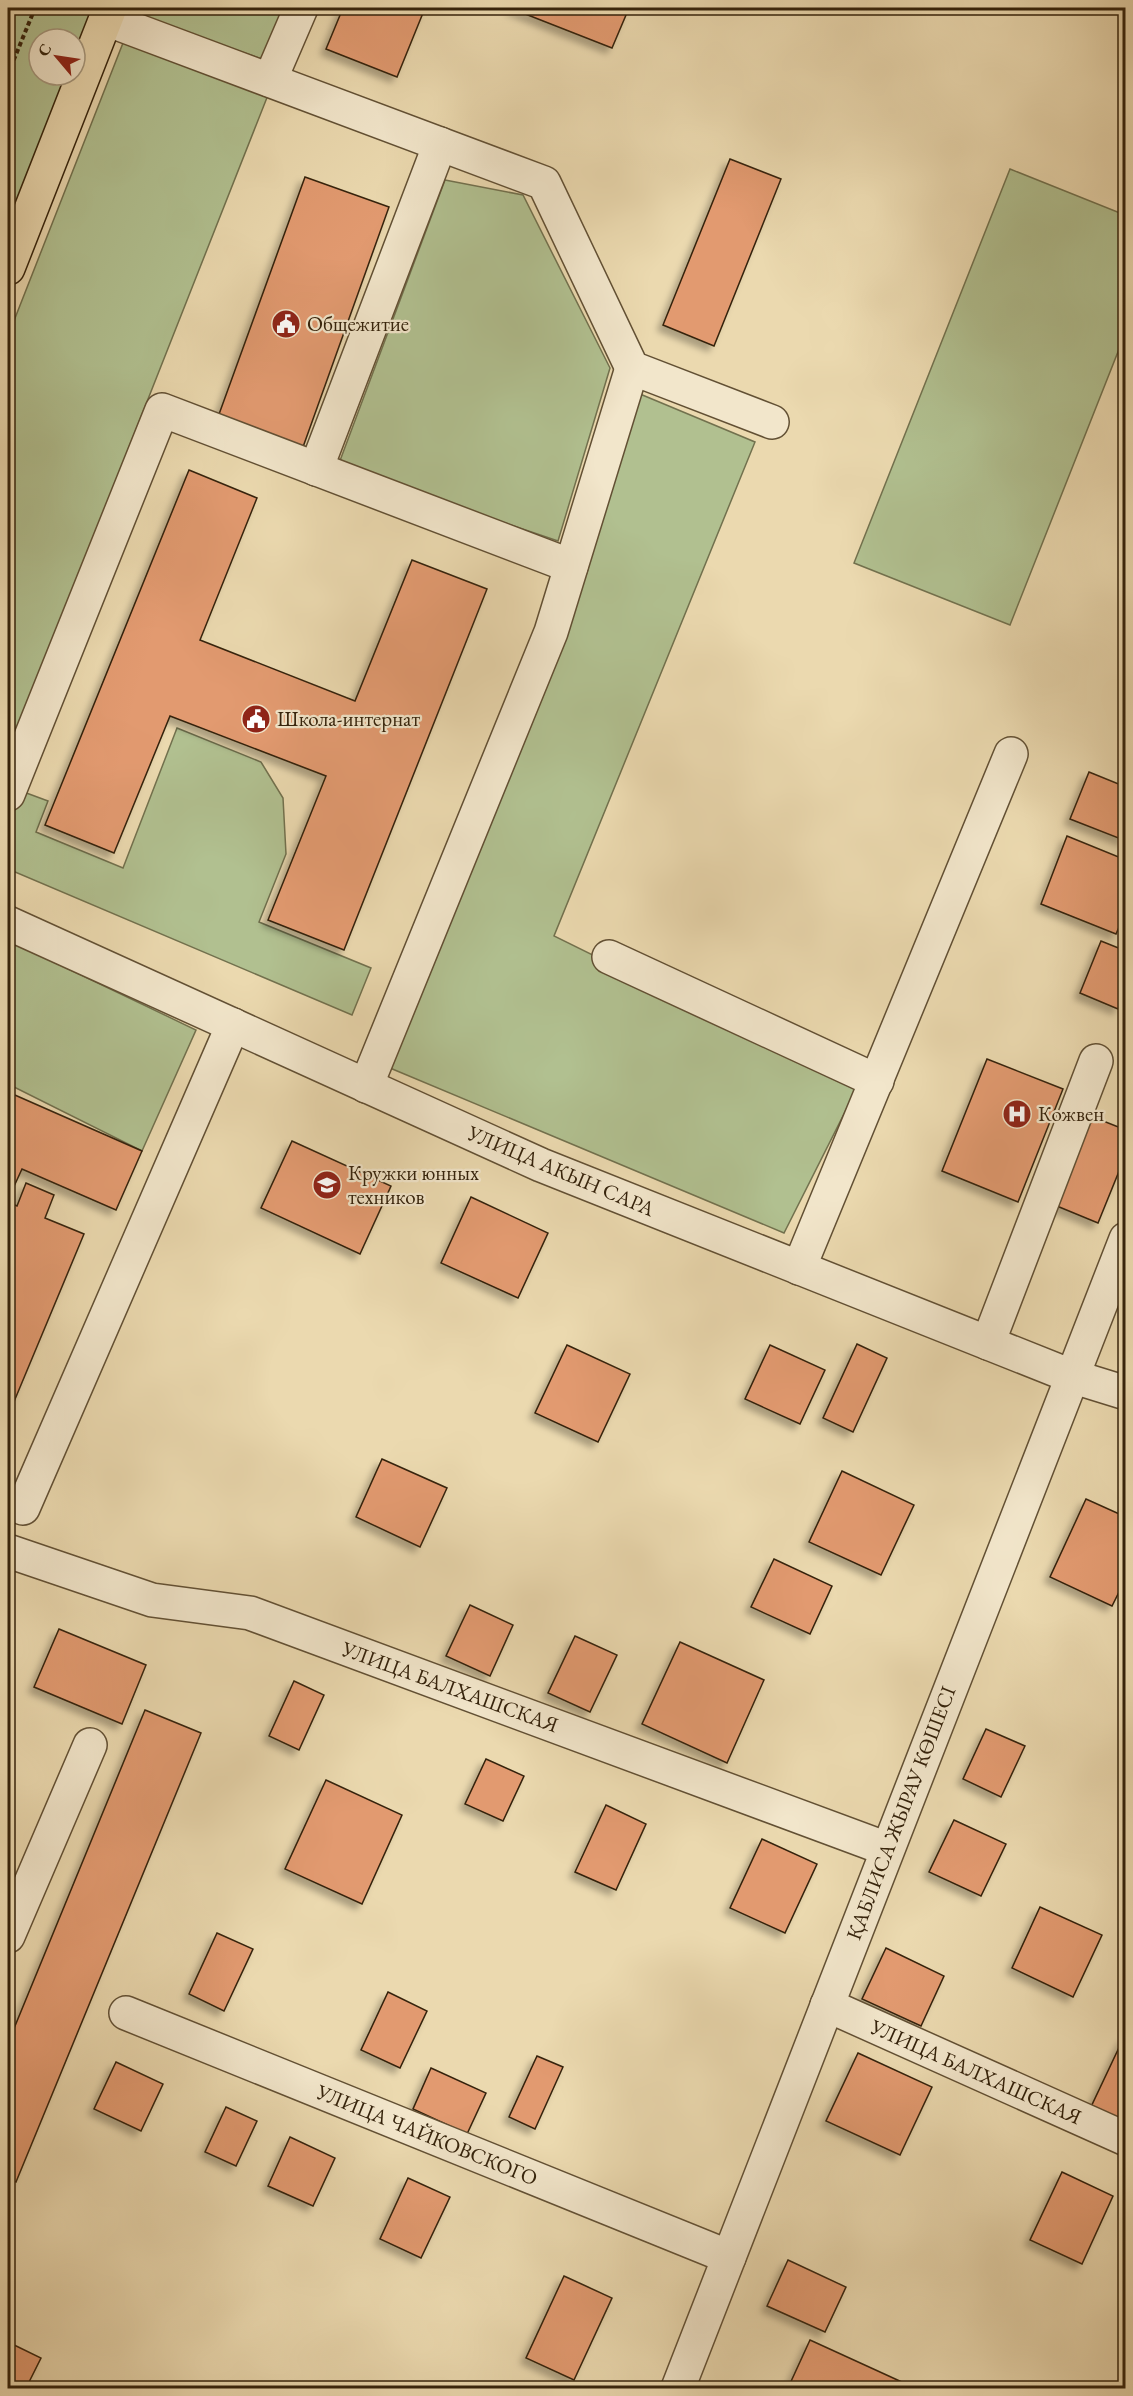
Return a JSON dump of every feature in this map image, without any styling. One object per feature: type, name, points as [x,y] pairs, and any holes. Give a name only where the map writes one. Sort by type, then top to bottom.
[{"type":"main road","points":[[8,268],[108,13]]},
{"type":"street","points":[[270,80],[301,8]]},
{"type":"street","points":[[108,13],[270,80],[543,183],[632,368],[551,632],[366,1086]]},
{"type":"street","points":[[316,469],[440,144]]},
{"type":"street","points":[[632,368],[772,422]]},
{"type":"street","points":[[8,794],[162,410],[571,566]]},
{"type":"street","points":[[799,1268],[1011,754]]},
{"type":"street","name":"УЛИЦА АКЫН САРА","points":[[8,923],[541,1165],[1071,1376],[1125,1393]]},
{"type":"street","points":[[609,957],[877,1081]]},
{"type":"street","points":[[23,1508],[233,1025]]},
{"type":"street","points":[[988,1343],[1096,1061]]},
{"type":"street","name":"ҚАБЛИСА ЖЫРАУ КӨШЕСІ","points":[[678,2388],[1125,1239]]},
{"type":"street","name":"УЛИЦА БАЛХАШСКАЯ","points":[[8,1551],[152,1600],[250,1613],[887,1849]]},
{"type":"street","points":[[8,1936],[90,1745]]},
{"type":"street","name":"УЛИЦА БАЛХАШСКАЯ","points":[[827,2005],[1125,2139]]},
{"type":"street","name":"УЛИЦА ЧАЙКОВСКОГО","points":[[126,2013],[729,2258]]},
{"type":"path","points":[[8,74],[35,8]]},
{"type":"green space","points":[[8,8],[94,8],[86,27],[27,27],[27,87],[62,87],[8,225],[8,74],[15,55],[8,53]]},
{"type":"green space","points":[[126,8],[288,8],[265,60],[125,12]]},
{"type":"green space","points":[[123,43],[268,95],[8,754],[8,336]]},
{"type":"green space","points":[[1010,169],[1125,215],[1125,334],[1010,625],[854,563]]},
{"type":"green space","points":[[445,180],[523,195],[610,368],[558,541],[338,466]]},
{"type":"green space","points":[[640,394],[755,442],[554,936],[858,1086],[784,1233],[390,1068]]},
{"type":"green space","points":[[177,728],[261,762],[283,798],[286,854],[259,922],[371,968],[352,1015],[8,869],[8,822],[21,791],[48,801],[36,832],[123,868]]},
{"type":"green space","points":[[8,940],[196,1030],[142,1151],[8,1084]]},
{"type":"building","points":[[343,8],[425,8],[397,77],[326,49]]},
{"type":"building","points":[[510,8],[629,8],[612,48]]},
{"type":"building","points":[[730,159],[781,179],[714,346],[663,325]]},
{"type":"building","points":[[305,177],[389,207],[303,447],[218,417]]},
{"type":"building","points":[[189,470],[257,498],[200,640],[355,701],[412,560],[487,589],[344,950],[268,920],[326,776],[170,716],[114,853],[45,825]]},
{"type":"building","points":[[1089,772],[1126,787],[1126,841],[1070,819]]},
{"type":"building","points":[[1067,836],[1126,860],[1126,911],[1116,934],[1041,904]]},
{"type":"building","points":[[1101,941],[1126,951],[1126,991],[1118,1009],[1080,993]]},
{"type":"building","points":[[987,1059],[1063,1089],[1018,1202],[942,1171]]},
{"type":"building","points":[[8,1092],[142,1151],[116,1210],[22,1169],[10,1195],[8,1194]]},
{"type":"building","points":[[1088,1115],[1126,1130],[1126,1154],[1098,1223],[1052,1204]]},
{"type":"building","points":[[292,1141],[391,1186],[360,1254],[261,1208]]},
{"type":"building","points":[[26,1183],[54,1195],[45,1218],[84,1234],[8,1416],[8,1202],[17,1206]]},
{"type":"building","points":[[471,1197],[548,1233],[518,1298],[441,1263]]},
{"type":"building","points":[[857,1344],[887,1358],[853,1432],[823,1418]]},
{"type":"building","points":[[567,1345],[630,1374],[598,1442],[535,1413]]},
{"type":"building","points":[[770,1345],[825,1370],[800,1424],[745,1399]]},
{"type":"building","points":[[382,1459],[447,1488],[420,1547],[356,1517]]},
{"type":"building","points":[[842,1471],[914,1505],[881,1575],[809,1542]]},
{"type":"building","points":[[1086,1499],[1126,1517],[1126,1578],[1112,1606],[1050,1577]]},
{"type":"building","points":[[774,1559],[832,1586],[810,1634],[751,1607]]},
{"type":"building","points":[[470,1605],[513,1625],[490,1676],[446,1656]]},
{"type":"building","points":[[59,1629],[146,1665],[122,1724],[34,1687]]},
{"type":"building","points":[[575,1636],[617,1655],[590,1712],[548,1693]]},
{"type":"building","points":[[680,1642],[764,1680],[727,1763],[642,1724]]},
{"type":"building","points":[[294,1681],[324,1695],[299,1750],[269,1736]]},
{"type":"building","points":[[145,1710],[201,1733],[16,2182],[8,2178],[8,2043]]},
{"type":"building","points":[[986,1729],[1025,1746],[1001,1797],[963,1779]]},
{"type":"building","points":[[486,1759],[524,1776],[503,1821],[465,1804]]},
{"type":"building","points":[[326,1780],[402,1815],[362,1904],[285,1869]]},
{"type":"building","points":[[606,1805],[646,1824],[616,1890],[575,1872]]},
{"type":"building","points":[[954,1820],[1006,1844],[981,1896],[929,1872]]},
{"type":"building","points":[[762,1839],[817,1864],[785,1933],[730,1908]]},
{"type":"building","points":[[1040,1907],[1102,1935],[1073,1997],[1012,1968]]},
{"type":"building","points":[[217,1933],[253,1949],[224,2011],[189,1994]]},
{"type":"building","points":[[886,1948],[944,1976],[921,2026],[862,1999]]},
{"type":"building","points":[[388,1992],[427,2011],[400,2068],[361,2050]]},
{"type":"building","points":[[1124,2037],[1126,2038],[1126,2126],[1090,2109]]},
{"type":"building","points":[[858,2053],[932,2087],[900,2155],[826,2121]]},
{"type":"building","points":[[537,2056],[563,2067],[535,2129],[509,2117]]},
{"type":"building","points":[[116,2062],[163,2084],[141,2131],[94,2109]]},
{"type":"building","points":[[431,2068],[486,2093],[467,2134],[413,2109]]},
{"type":"building","points":[[226,2107],[257,2121],[236,2166],[205,2152]]},
{"type":"building","points":[[290,2137],[335,2158],[313,2206],[268,2186]]},
{"type":"building","points":[[1062,2172],[1113,2196],[1082,2264],[1030,2240]]},
{"type":"building","points":[[408,2178],[450,2197],[421,2258],[380,2239]]},
{"type":"building","points":[[788,2260],[846,2287],[825,2332],[767,2306]]},
{"type":"building","points":[[564,2276],[612,2298],[574,2380],[526,2358]]},
{"type":"building","points":[[810,2340],[915,2388],[788,2388]]},
{"type":"building","points":[[8,2342],[41,2358],[26,2388],[8,2388]]},
{"type":"place","name":"Общежитие","points":[[286,324]]},
{"type":"place","name":"Школа-интернат","points":[[256,719]]},
{"type":"place","name":"Кожвен","points":[[1017,1114]]},
{"type":"place","name":"Кружки юнных техников","points":[[327,1185]]}]
